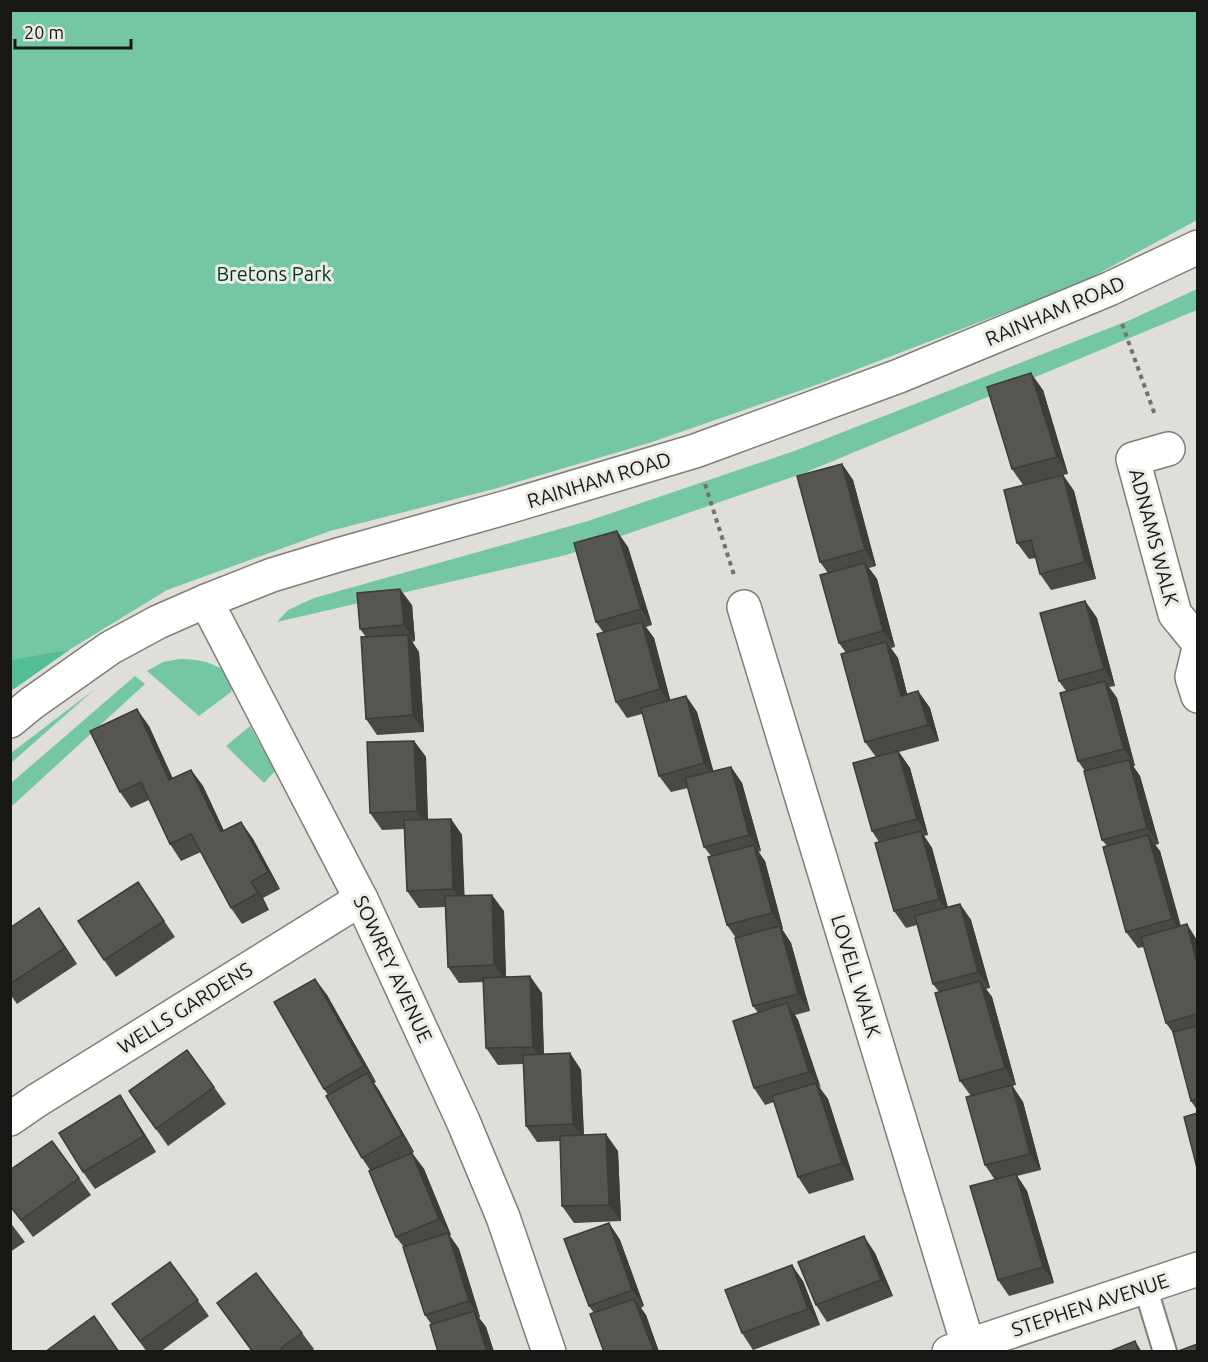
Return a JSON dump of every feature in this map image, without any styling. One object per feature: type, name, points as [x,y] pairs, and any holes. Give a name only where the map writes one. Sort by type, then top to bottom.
[{"type":"street","name":"RAINHAM ROAD","points":[[10,721],[110,648],[158,622],[206,601],[283,571],[695,451],[899,376],[1109,289],[1197,247]]},
{"type":"street","name":"ADNAMS WALK","points":[[1168,449],[1133,459],[1175,614],[1197,642]]},
{"type":"street","name":"SOWREY AVENUE","points":[[206,601],[361,899],[463,1121],[504,1217],[549,1352]]},
{"type":"street","name":"LOVELL WALK","points":[[744,607],[958,1348]]},
{"type":"street","points":[[1197,652],[1192,677],[1197,696]]},
{"type":"street","name":"WELLS GARDENS","points":[[10,1119],[361,899]]},
{"type":"street","name":"STEPHEN AVENUE","points":[[958,1348],[1197,1269]]},
{"type":"lane","points":[[1145,1287],[1165,1352]]},
{"type":"path","points":[[1109,289],[1168,449]]},
{"type":"path","points":[[695,451],[744,607]]},
{"type":"green space","name":"Bretons Park","points":[[11,11],[1197,11],[1197,220],[1081,283],[819,384],[652,442],[494,489],[330,531],[167,590],[69,650],[11,691]]},
{"type":"green space","points":[[1197,289],[1197,310],[804,473],[566,555],[277,622],[288,610],[314,598],[588,521],[797,450],[1130,320]]},
{"type":"green space","points":[[69,650],[11,691],[11,660]]},
{"type":"green space","points":[[180,659],[202,661],[216,666],[233,680],[231,692],[199,716],[147,671],[163,662]]},
{"type":"green space","points":[[135,676],[145,684],[11,807],[11,783]]},
{"type":"green space","points":[[95,689],[11,763],[11,753]]},
{"type":"green space","points":[[250,726],[275,771],[264,783],[226,746]]},
{"type":"building","points":[[1031,373],[1057,457],[1012,469],[987,387]]},
{"type":"building","points":[[842,464],[865,550],[820,562],[797,476]]},
{"type":"building","points":[[1063,475],[1085,562],[1040,574],[1031,540],[1017,543],[1004,490]]},
{"type":"building","points":[[617,531],[641,609],[596,622],[574,543]]},
{"type":"building","points":[[865,563],[883,631],[839,643],[820,575]]},
{"type":"building","points":[[400,589],[404,625],[360,629],[357,593]]},
{"type":"building","points":[[1085,601],[1104,669],[1059,681],[1040,613]]},
{"type":"building","points":[[642,622],[660,689],[616,702],[597,634]]},
{"type":"building","points":[[408,635],[413,715],[366,719],[361,637]]},
{"type":"building","points":[[886,642],[901,696],[918,691],[928,725],[865,742],[841,654]]},
{"type":"building","points":[[1105,681],[1124,749],[1078,761],[1060,693]]},
{"type":"building","points":[[686,696],[704,763],[659,776],[641,708]]},
{"type":"building","points":[[137,709],[169,780],[191,770],[221,832],[241,822],[268,872],[251,882],[258,893],[231,908],[191,834],[170,844],[141,782],[120,792],[90,731]]},
{"type":"building","points":[[414,741],[417,811],[370,813],[367,742]]},
{"type":"building","points":[[898,751],[917,819],[872,831],[853,763]]},
{"type":"building","points":[[1129,760],[1147,828],[1102,840],[1084,771]]},
{"type":"building","points":[[731,767],[749,835],[704,847],[685,778]]},
{"type":"building","points":[[451,819],[453,889],[407,891],[404,820]]},
{"type":"building","points":[[921,831],[939,899],[894,911],[875,843]]},
{"type":"building","points":[[1148,835],[1172,919],[1126,932],[1103,847]]},
{"type":"building","points":[[754,845],[772,913],[727,925],[708,857]]},
{"type":"building","points":[[138,882],[164,921],[104,960],[78,921]]},
{"type":"building","points":[[492,895],[494,965],[448,967],[445,896]]},
{"type":"building","points":[[960,904],[978,972],[933,984],[915,916]]},
{"type":"building","points":[[39,908],[65,948],[10,984],[10,928]]},
{"type":"building","points":[[1187,924],[1197,963],[1197,1014],[1166,1023],[1141,937]]},
{"type":"building","points":[[780,926],[798,994],[753,1006],[735,938]]},
{"type":"building","points":[[530,976],[533,1047],[486,1048],[483,978]]},
{"type":"building","points":[[315,979],[364,1066],[324,1089],[274,1002]]},
{"type":"building","points":[[980,981],[1005,1068],[960,1081],[935,993]]},
{"type":"building","points":[[787,1003],[809,1072],[754,1088],[733,1021]]},
{"type":"building","points":[[1197,1026],[1197,1099],[1191,1101],[1173,1032]]},
{"type":"building","points":[[187,1050],[214,1087],[156,1129],[129,1091]]},
{"type":"building","points":[[570,1053],[573,1124],[526,1126],[523,1055]]},
{"type":"building","points":[[367,1073],[402,1135],[362,1158],[326,1096]]},
{"type":"building","points":[[816,1083],[842,1163],[798,1177],[772,1096]]},
{"type":"building","points":[[1012,1085],[1030,1154],[985,1165],[966,1097]]},
{"type":"building","points":[[120,1095],[144,1136],[83,1172],[59,1133]]},
{"type":"building","points":[[1197,1113],[1197,1168],[1184,1117]]},
{"type":"building","points":[[606,1134],[609,1205],[562,1206],[560,1136]]},
{"type":"building","points":[[52,1141],[79,1178],[21,1220],[10,1206],[10,1170]]},
{"type":"building","points":[[412,1153],[439,1219],[396,1237],[369,1171]]},
{"type":"building","points":[[1016,1174],[1043,1267],[998,1280],[970,1186]]},
{"type":"building","points":[[609,1223],[632,1290],[589,1306],[564,1239]]},
{"type":"building","points":[[448,1233],[469,1301],[425,1315],[403,1247]]},
{"type":"building","points":[[864,1236],[881,1280],[816,1305],[798,1262]]},
{"type":"building","points":[[170,1262],[198,1300],[140,1341],[112,1304]]},
{"type":"building","points":[[792,1265],[808,1309],[742,1333],[725,1290]]},
{"type":"building","points":[[256,1273],[302,1333],[281,1348],[284,1352],[253,1352],[217,1303]]},
{"type":"building","points":[[634,1299],[654,1352],[604,1352],[590,1314]]},
{"type":"building","points":[[474,1311],[487,1352],[438,1352],[430,1325]]},
{"type":"building","points":[[94,1316],[119,1352],[45,1352]]},
{"type":"building","points":[[1135,1341],[1139,1352],[1108,1352]]},
{"type":"building","points":[[1197,1344],[1197,1352],[1176,1352]]}]
